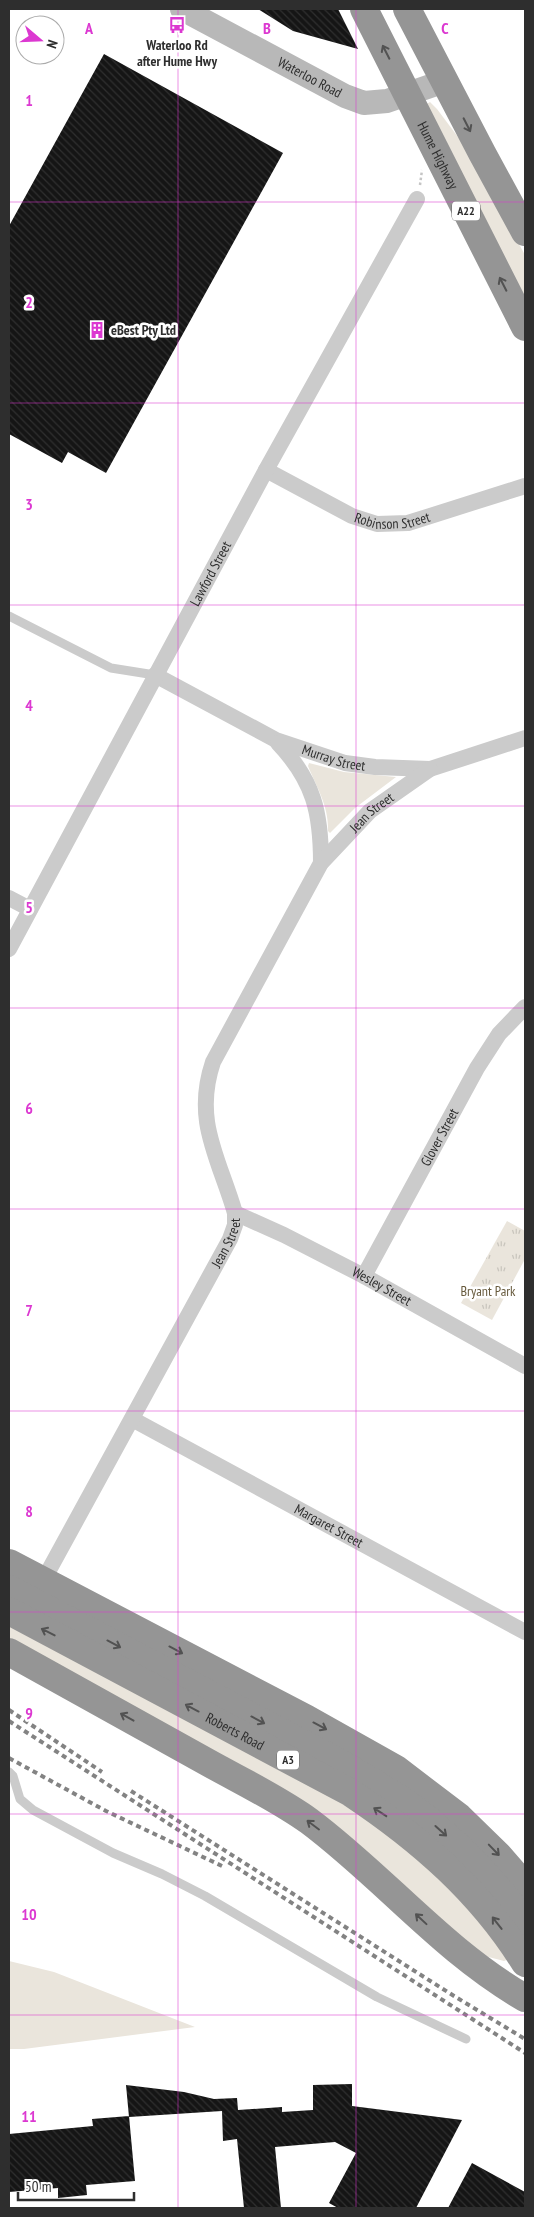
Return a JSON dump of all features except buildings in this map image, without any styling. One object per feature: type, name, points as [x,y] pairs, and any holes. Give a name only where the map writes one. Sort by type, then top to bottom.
[{"type":"highway","name":"Hume Highway","points":[[364,9],[525,327]]},
{"type":"highway","points":[[408,9],[525,232]]},
{"type":"highway","points":[[9,1563],[315,1723],[396,1769],[439,1801],[476,1833],[525,1886]]},
{"type":"highway","name":"Roberts Road","points":[[9,1589],[342,1764],[385,1790],[440,1829],[490,1880],[525,1923]]},
{"type":"highway","name":"Roberts Road","points":[[9,1611],[351,1793],[388,1818],[421,1843],[460,1880],[498,1924],[525,1963]]},
{"type":"highway","points":[[9,1652],[153,1731],[306,1820],[352,1855],[458,1952],[484,1972],[525,1998]]},
{"type":"highway","points":[[458,1952],[504,1969],[525,1970]]},
{"type":"main road","name":"Waterloo Road","points":[[182,9],[345,96],[364,103],[387,101],[445,82]]},
{"type":"street","name":"Lawford Street","points":[[9,950],[266,470],[417,199]]},
{"type":"street","name":"Robinson Street","points":[[266,470],[352,516],[387,525],[419,520],[525,486]]},
{"type":"street","name":"Murray Street","points":[[155,675],[276,740],[345,763],[375,767],[430,769],[525,738]]},
{"type":"street","points":[[276,740],[293,758],[311,789],[318,811],[321,864]]},
{"type":"street","name":"Jean Street","points":[[43,1581],[230,1239],[235,1225],[236,1213],[204,1113],[207,1079],[213,1062],[321,864],[370,811],[430,769]]},
{"type":"street","points":[[9,898],[30,909]]},
{"type":"street","name":"Glover Street","points":[[364,1276],[484,1056],[499,1034],[525,1007]]},
{"type":"street","name":"Wesley Street","points":[[236,1213],[284,1234],[364,1276],[525,1366]]},
{"type":"street","name":"Margaret Street","points":[[132,1419],[525,1632]]},
{"type":"lane","points":[[9,616],[111,668],[155,675]]},
{"type":"lane","points":[[9,1772],[13,1776],[20,1799],[33,1810],[113,1853],[162,1874],[205,1896],[377,1997],[466,2040]]},
{"type":"green space","points":[[430,102],[467,149],[525,255],[525,302],[425,105]]},
{"type":"green space","points":[[309,763],[344,772],[396,777],[355,808],[330,833],[328,831],[327,813],[308,766]]},
{"type":"green space","name":"Bryant Park","points":[[507,1221],[525,1231],[525,1259],[492,1320],[461,1303]]},
{"type":"green space","points":[[9,1624],[253,1753],[371,1820],[404,1845],[467,1905],[509,1959],[504,1961],[477,1954],[405,1890],[9,1644]]},
{"type":"green space","points":[[9,1961],[54,1972],[195,2027],[24,2049],[9,2049]]},
{"type":"railway","points":[[9,1710],[102,1772]]},
{"type":"railway","points":[[9,1721],[525,2053]]},
{"type":"railway","points":[[9,1758],[106,1811],[222,1866]]},
{"type":"railway","points":[[131,1791],[525,2039]]},
{"type":"place","name":"Waterloo Rd after Hume Hwy","points":[[177,25]]},
{"type":"place","name":"eBest Pty Ltd","points":[[97,330]]}]
